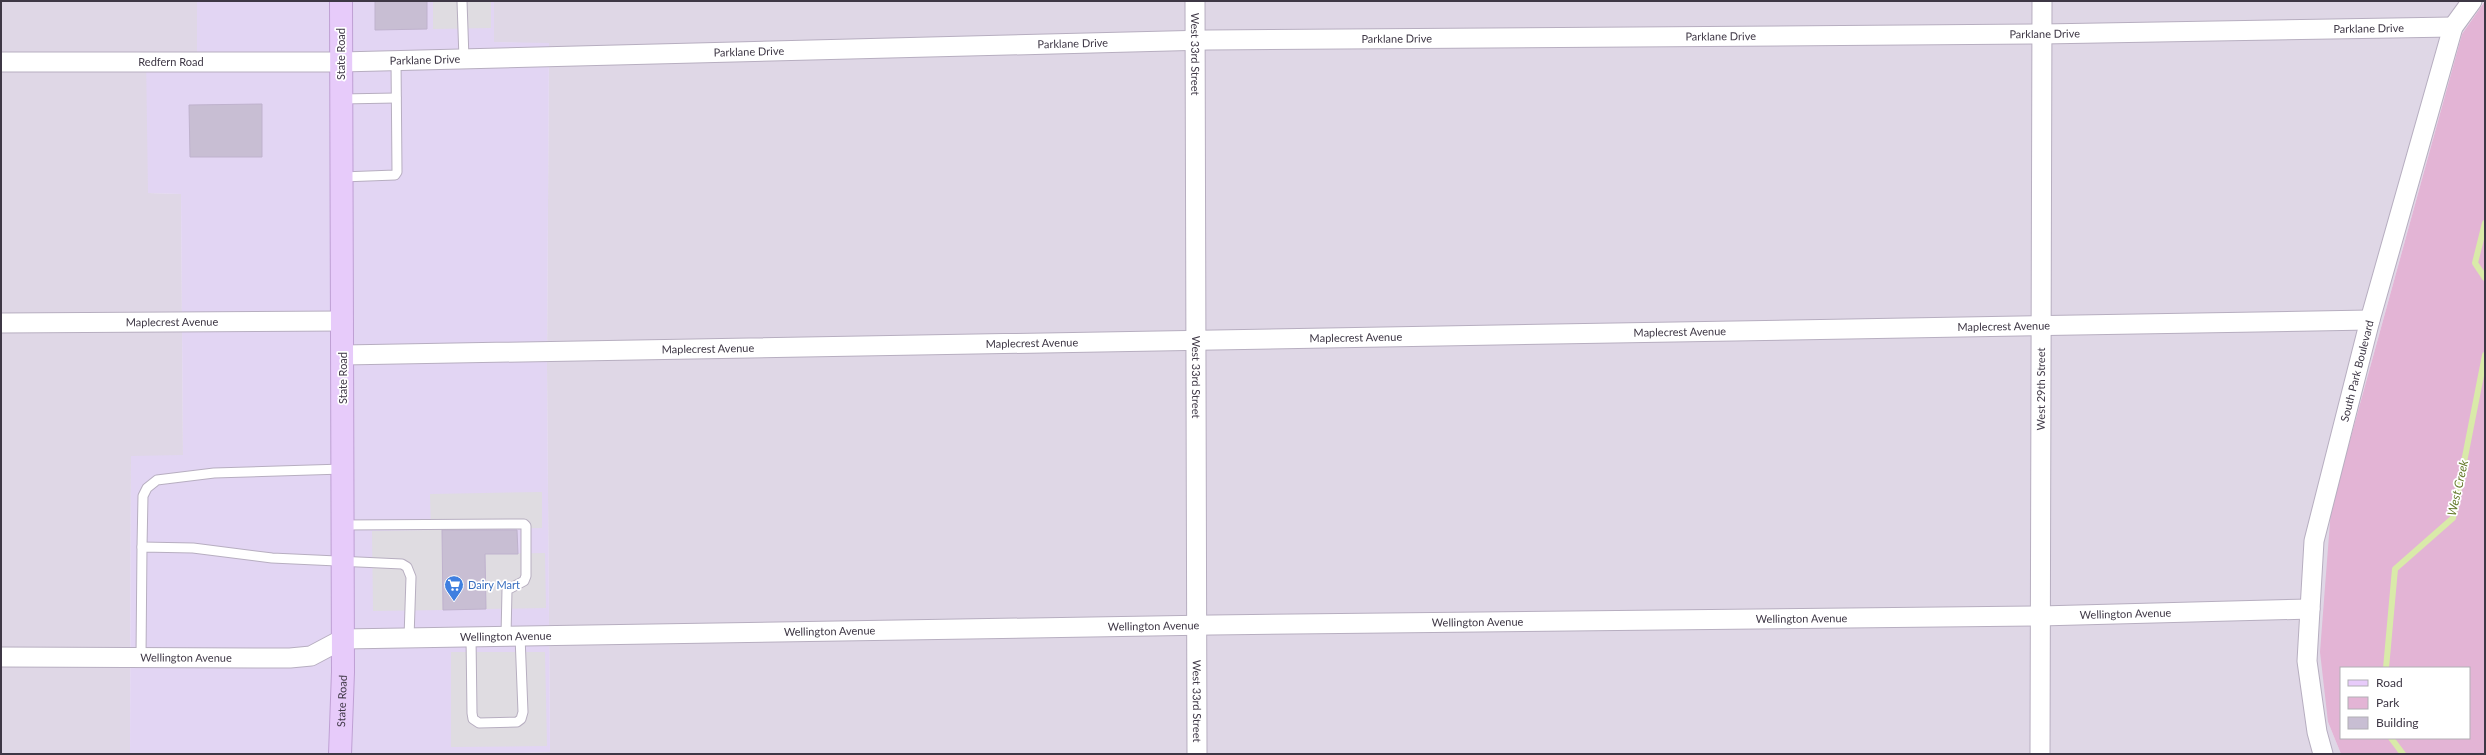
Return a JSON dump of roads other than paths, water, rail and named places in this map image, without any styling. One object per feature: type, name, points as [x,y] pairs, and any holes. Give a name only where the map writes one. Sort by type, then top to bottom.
[{"type":"main road","name":"State Road","points":[[340,754],[343,639],[341,1]]},
{"type":"street","name":"West 33rd Street","points":[[1195,1],[1195,625],[1197,754]]},
{"type":"street","name":"West 29th Street","points":[[2040,754],[2042,1]]},
{"type":"street","name":"South Park Boulevard","points":[[2323,754],[2317,732],[2307,661],[2314,541],[2370,320],[2453,28],[2472,1]]},
{"type":"street","name":"Parklane Drive","points":[[341,62],[1196,41],[2042,34],[2453,28]]},
{"type":"street","name":"Redfern Road","points":[[1,62],[341,62]]},
{"type":"street","name":"Maplecrest Avenue","points":[[343,355],[1195,342],[2370,320]]},
{"type":"street","name":"Maplecrest Avenue","points":[[1,323],[343,321]]},
{"type":"street","name":"Wellington Avenue","points":[[1,657],[311,656],[343,639],[1195,625],[2040,616],[2310,609]]},
{"type":"lane","points":[[462,1],[464,59]]},
{"type":"lane","points":[[342,177],[395,175],[397,172],[396,60]]},
{"type":"lane","points":[[341,99],[396,98]]},
{"type":"lane","points":[[141,656],[143,496],[147,488],[157,480],[214,473],[343,469]]},
{"type":"lane","points":[[343,526],[524,524],[526,526],[526,576],[524,581],[507,590],[523,712],[521,719],[517,722],[479,723],[474,719],[472,712],[470,637]]},
{"type":"lane","points":[[142,546],[193,548],[272,558],[343,563],[402,564],[407,567],[411,577],[409,638]]},
{"type":"waterway","name":"West Creek","points":[[2485,223],[2475,263],[2485,278]]},
{"type":"waterway","name":"West Creek","points":[[2386,667],[2395,569],[2453,518],[2485,355]]},
{"type":"waterway","name":"West Creek","points":[[2392,739],[2403,754]]},
{"type":"place","name":"Dairy Mart","points":[[454,602]]}]
